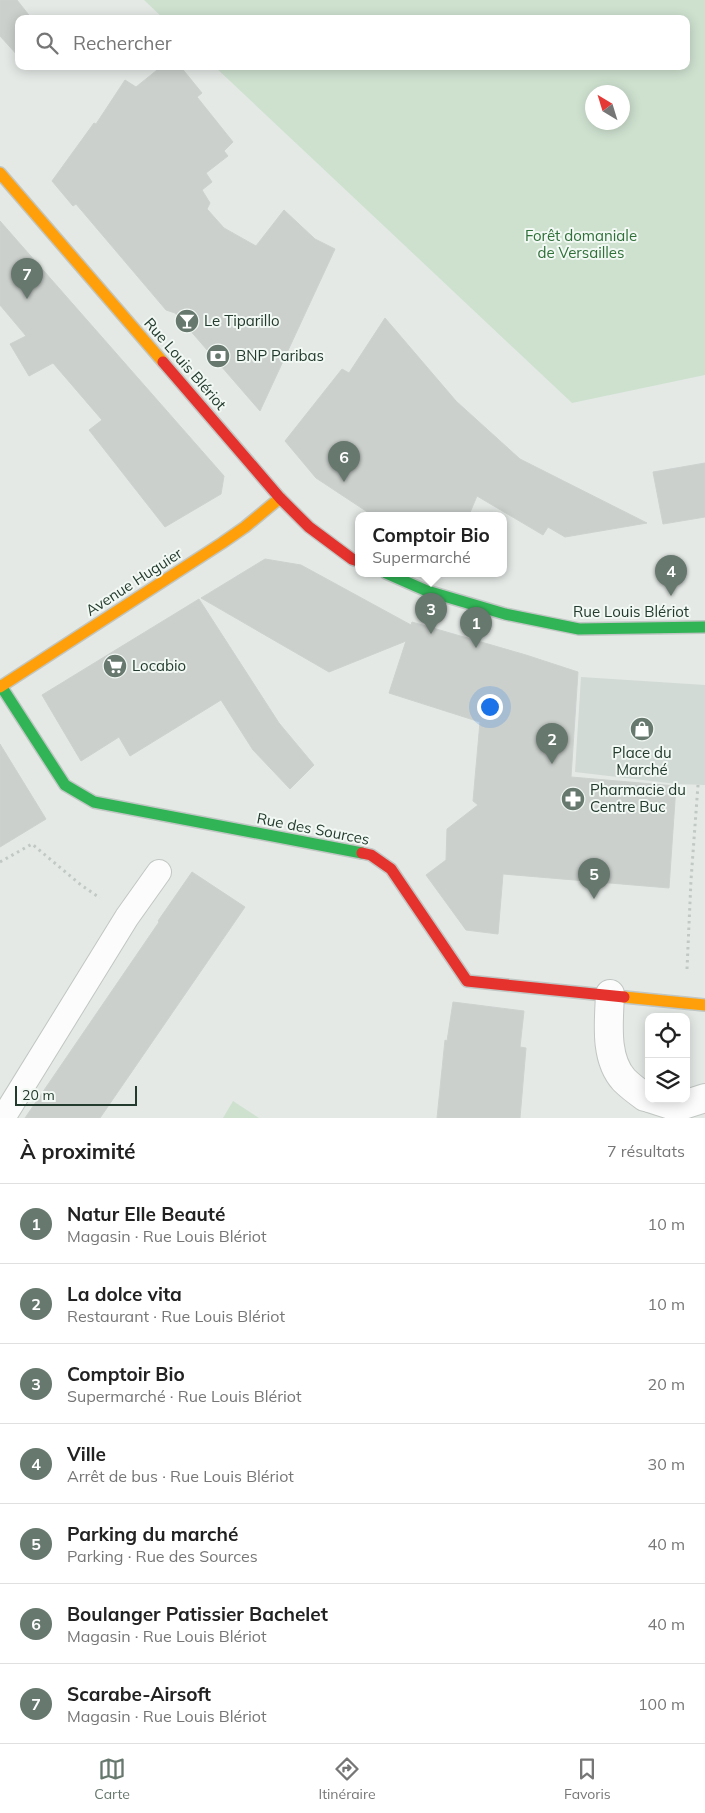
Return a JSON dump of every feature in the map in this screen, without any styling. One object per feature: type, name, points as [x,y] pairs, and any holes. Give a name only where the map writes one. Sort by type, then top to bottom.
[{"type":"street","name":"Rue Louis Blériot","points":[[0,173],[280,498],[309,527],[355,560]]},
{"type":"street","name":"Avenue Huguier","points":[[1,686],[222,543],[280,498]]},
{"type":"street","name":"Rue Louis Blériot","points":[[395,577],[426,591],[505,614],[579,629],[705,627]]},
{"type":"street","name":"Rue des Sources","points":[[1,686],[66,785],[94,802],[371,855],[391,869],[467,981],[705,1005]]},
{"type":"street","points":[[610,994],[611,1057],[623,1080],[645,1097]]},
{"type":"street","points":[[669,1108],[705,1098]]},
{"type":"lane","points":[[3,1118],[127,917],[159,872]]},
{"type":"path","points":[[688,935],[698,785]]},
{"type":"path","points":[[0,862],[32,844],[81,886],[127,917]]},
{"type":"shaded area","name":"Place du Marché","points":[[581,677],[705,685],[705,785],[677,784],[575,772]]},
{"type":"green space","name":"Forêt domaniale de Versailles","points":[[144,0],[705,0],[705,375],[572,403],[218,70],[690,70],[690,15],[160,15]]},
{"type":"green space","points":[[233,1101],[259,1118],[223,1118]]},
{"type":"building","points":[[0,0],[17,0],[29,15],[15,15],[15,53],[0,36]]},
{"type":"building","points":[[157,70],[183,70],[202,93],[197,97],[233,142],[224,151],[228,156],[206,173],[212,182],[202,190],[210,203],[207,209],[224,228],[256,246],[284,210],[315,239],[335,249],[260,411],[175,313],[166,310],[76,204],[73,206],[52,181],[94,123],[96,124],[125,80],[136,87]]},
{"type":"building","points":[[0,221],[224,476],[221,494],[165,527],[89,430],[102,420],[53,363],[29,376],[10,344],[26,336],[0,305]]},
{"type":"building","points":[[385,318],[456,401],[520,459],[647,523],[565,537],[548,527],[543,535],[477,496],[470,512],[367,512],[316,478],[285,441],[342,369],[349,373]]},
{"type":"building","points":[[705,463],[705,517],[663,524],[653,472]]},
{"type":"building","points":[[265,559],[301,565],[411,625],[412,622],[578,672],[571,777],[676,786],[669,888],[503,874],[498,934],[466,930],[426,875],[446,860],[447,829],[478,805],[473,801],[480,722],[389,693],[406,641],[329,672],[201,598]]},
{"type":"building","points":[[199,599],[279,723],[314,765],[290,789],[253,750],[221,700],[130,756],[119,737],[81,761],[42,695]]},
{"type":"building","points":[[0,744],[46,819],[0,847]]},
{"type":"building","points":[[192,872],[245,907],[100,1118],[25,1118],[159,922]]},
{"type":"building","points":[[453,1002],[524,1011],[520,1047],[526,1048],[520,1118],[437,1118],[445,1040],[447,1041]]},
{"type":"traffic: fast","points":[[395,577],[427,591],[505,614],[579,629],[705,627]]},
{"type":"traffic: fast","points":[[1,686],[65,785],[94,802],[362,853]]},
{"type":"traffic: slow","points":[[0,173],[163,362]]},
{"type":"traffic: slow","points":[[0,687],[222,543],[280,498]]},
{"type":"traffic: slow","points":[[624,997],[705,1005]]},
{"type":"traffic: jam","points":[[163,362],[280,498],[309,527],[355,560]]},
{"type":"traffic: jam","points":[[362,853],[371,855],[391,869],[467,981],[624,997]]},
{"type":"place","name":"Scarabe-Airsoft","points":[[27,299]]},
{"type":"place","name":"Le Tiparillo","points":[[187,321]]},
{"type":"place","name":"BNP Paribas","points":[[218,356]]},
{"type":"place","name":"Boulanger Patissier Bachelet","points":[[344,482]]},
{"type":"place","name":"Ville","points":[[671,596]]},
{"type":"place","name":"Comptoir Bio","points":[[431,634]]},
{"type":"place","name":"Natur Elle Beauté","points":[[476,648]]},
{"type":"place","name":"Locabio","points":[[115,666]]},
{"type":"place","name":"Place du Marché","points":[[642,729]]},
{"type":"place","name":"La dolce vita","points":[[552,764]]},
{"type":"place","name":"Pharmacie du Centre Buc","points":[[573,799]]},
{"type":"place","name":"Parking du marché","points":[[594,899]]}]
